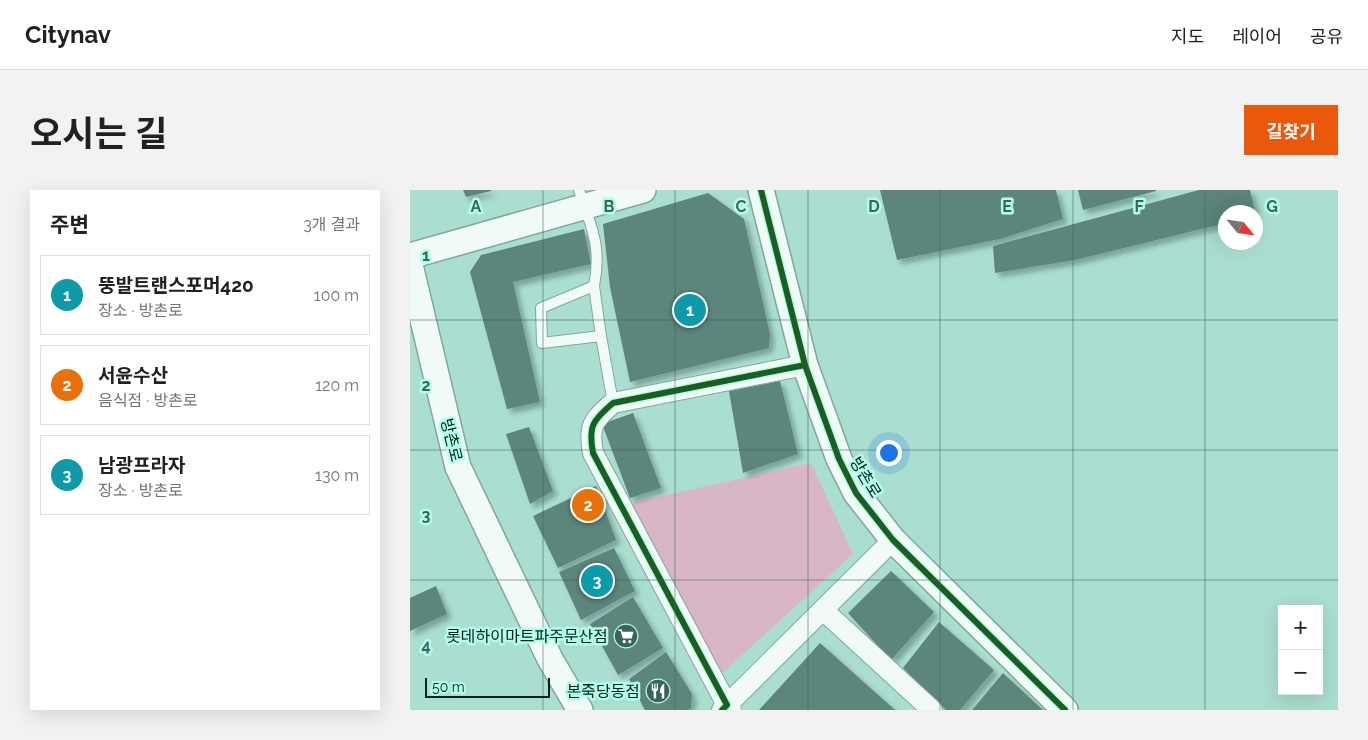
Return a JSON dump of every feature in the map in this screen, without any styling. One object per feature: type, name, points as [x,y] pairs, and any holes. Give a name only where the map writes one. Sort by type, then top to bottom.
[{"type":"street","points":[[410,256],[582,198],[643,190]]},
{"type":"street","name":"방촌로","points":[[761,190],[805,365],[839,459],[856,493],[893,540],[1065,710]]},
{"type":"street","name":"방촌로","points":[[410,265],[458,467],[550,659],[580,710]]},
{"type":"street","points":[[805,365],[613,403],[596,417],[590,434],[593,453],[727,708],[893,540]]},
{"type":"street","points":[[823,610],[932,710]]},
{"type":"lane","points":[[582,198],[594,229],[598,267],[594,286],[613,403]]},
{"type":"lane","points":[[594,286],[541,308],[542,343],[601,336]]},
{"type":"shaded area","points":[[811,463],[853,554],[720,675],[626,504]]},
{"type":"building","points":[[463,190],[491,190],[491,191],[466,197]]},
{"type":"building","points":[[880,190],[1056,190],[1063,219],[1000,239],[897,260]]},
{"type":"building","points":[[1078,190],[1156,190],[1156,191],[1083,210]]},
{"type":"building","points":[[1199,190],[1250,190],[1253,205],[1218,205],[1218,225],[1075,260],[995,273],[993,246]]},
{"type":"building","points":[[708,193],[744,219],[770,334],[769,348],[630,382],[610,287],[603,224]]},
{"type":"building","points":[[584,229],[591,264],[513,282],[540,402],[507,409],[470,272],[481,255]]},
{"type":"building","points":[[780,381],[798,454],[743,473],[729,391]]},
{"type":"building","points":[[633,413],[661,488],[630,498],[602,424]]},
{"type":"building","points":[[529,427],[553,491],[530,504],[506,434]]},
{"type":"building","points":[[596,486],[616,540],[558,568],[533,516]]},
{"type":"building","points":[[614,548],[635,591],[581,620],[559,572]]},
{"type":"building","points":[[891,571],[934,612],[891,660],[848,613]]},
{"type":"building","points":[[436,586],[447,614],[410,631],[410,598]]},
{"type":"building","name":"롯데하이마트파주문산점","points":[[633,597],[663,648],[618,675],[590,624]]},
{"type":"building","points":[[939,622],[994,670],[960,710],[946,710],[903,668]]},
{"type":"building","points":[[820,643],[895,710],[759,710]]},
{"type":"building","points":[[666,652],[692,694],[691,708],[688,710],[645,710],[629,679]]},
{"type":"building","points":[[1003,673],[1043,710],[972,710]]},
{"type":"cycle path","points":[[761,190],[805,365],[839,459],[856,493],[893,540],[1065,710]]},
{"type":"cycle path","points":[[722,710],[727,705],[593,453],[592,430],[597,419],[613,403],[805,365]]},
{"type":"place","name":"뚱발트랜스포머420","points":[[690,310]]},
{"type":"place","name":"서윤수산","points":[[588,505]]},
{"type":"place","name":"남광프라자","points":[[597,581]]},
{"type":"place","name":"롯데하이마트파주문산점","points":[[626,636]]},
{"type":"place","name":"본죽당동점","points":[[658,691]]}]
